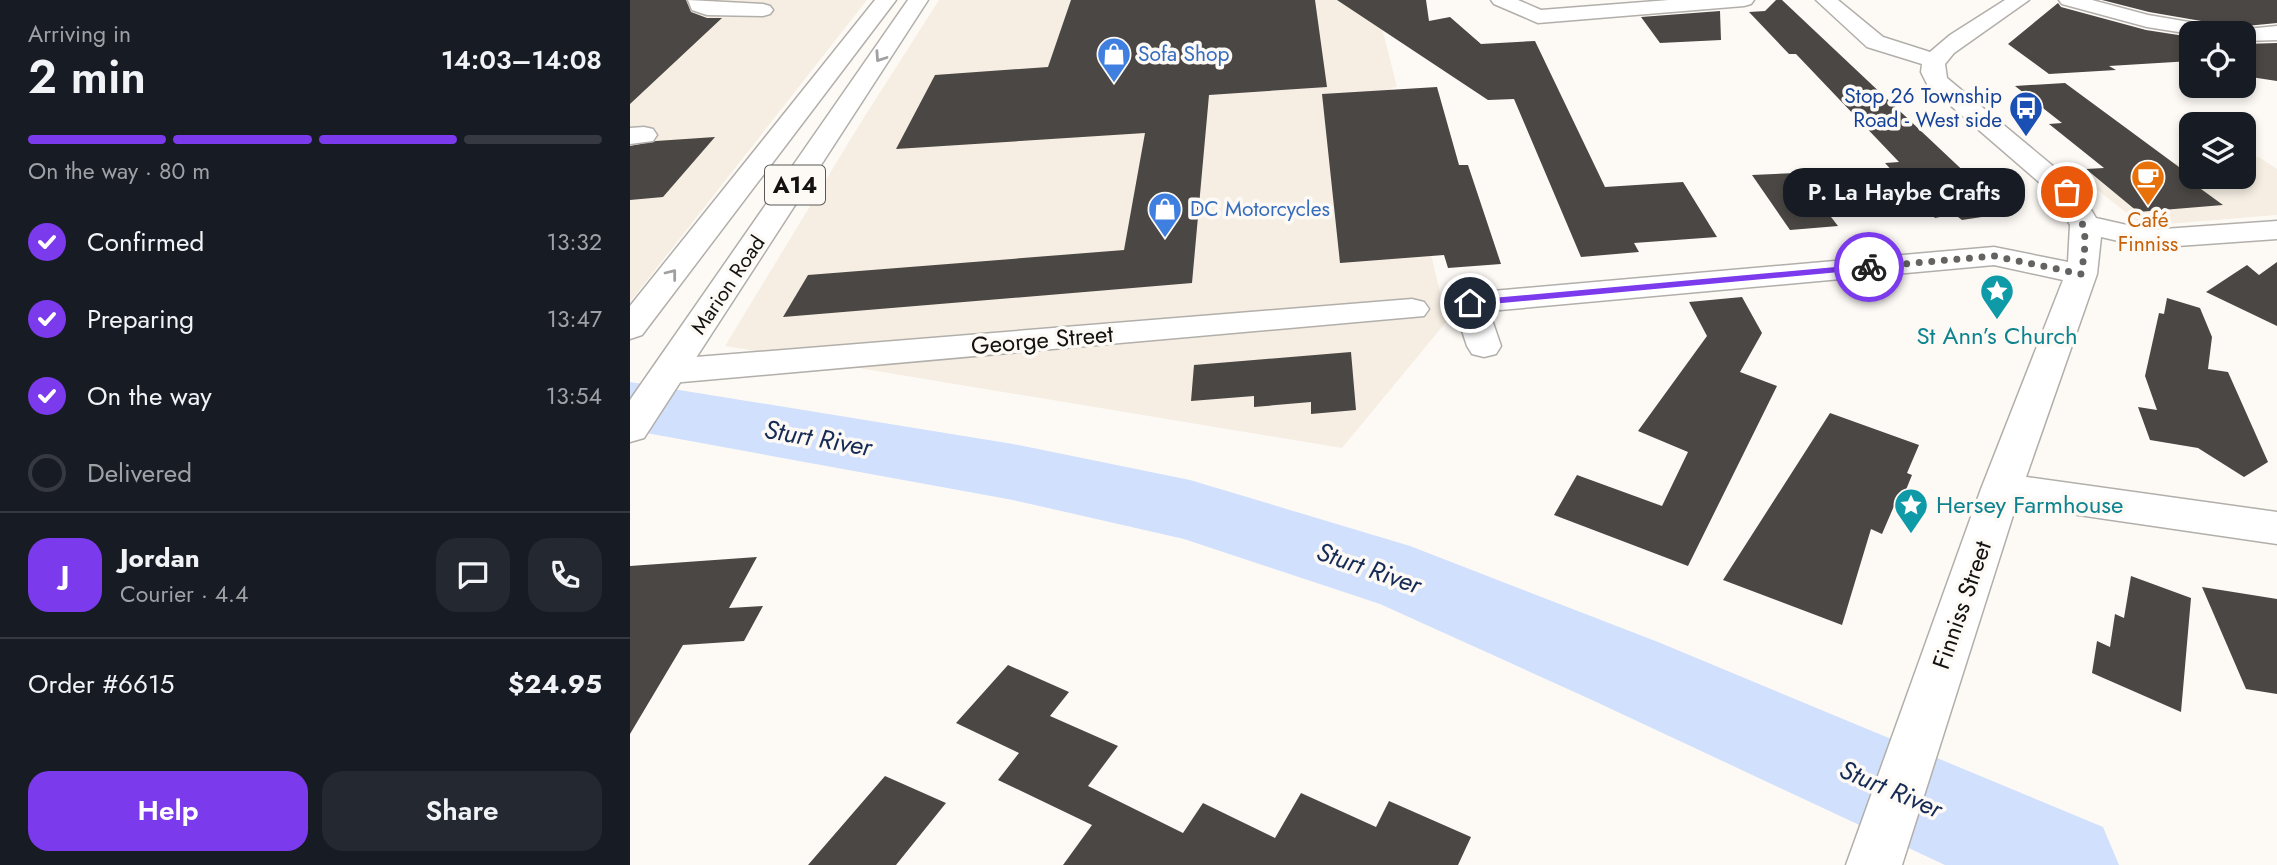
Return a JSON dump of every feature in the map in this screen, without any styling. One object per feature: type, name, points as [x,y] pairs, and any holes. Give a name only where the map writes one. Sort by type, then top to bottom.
[{"type":"street","points":[[698,0],[699,6],[706,9],[763,10]]},
{"type":"street","name":"Marion Road","points":[[630,328],[886,0]]},
{"type":"street","name":"Marion Road","points":[[630,429],[918,0]]},
{"type":"street","points":[[1501,0],[1538,17],[1744,0]]},
{"type":"street","points":[[1826,0],[1875,42],[1934,61]]},
{"type":"street","points":[[2019,0],[1957,40],[1934,61],[1931,68],[1936,80],[2067,192],[2085,225],[2149,239],[2277,230]]},
{"type":"street","points":[[2069,0],[2179,26]]},
{"type":"street","points":[[2256,34],[2277,33]]},
{"type":"street","name":"Finniss Street","points":[[1874,865],[2001,489],[2081,274],[2086,246],[2085,225]]},
{"type":"street","points":[[1484,346],[1470,303],[1994,256],[2081,274]]},
{"type":"street","name":"George Street","points":[[671,371],[1412,310]]},
{"type":"street","points":[[2001,489],[2277,528]]},
{"type":"shaded area","points":[[630,0],[867,0],[630,302]]},
{"type":"shaded area","points":[[939,0],[1375,0],[1397,87],[1391,88],[1447,321],[1342,448],[725,346],[861,122]]},
{"type":"shaded area","points":[[2256,157],[2277,169],[2277,215],[2143,226],[2075,172],[2179,163],[2179,189],[2256,189]]},
{"type":"building","points":[[630,0],[686,0],[691,12],[707,18],[722,18],[630,104]]},
{"type":"building","points":[[1071,0],[1315,0],[1327,87],[1209,95],[1192,283],[783,317],[808,275],[1124,250],[1145,133],[896,149],[935,75],[1048,67]]},
{"type":"building","points":[[1337,0],[1426,0],[1429,21],[1450,17],[1481,44],[1535,41],[1605,187],[1683,182],[1717,237],[1634,243],[1639,252],[1581,257],[1514,99],[1488,100]]},
{"type":"building","points":[[1776,0],[1782,0],[2008,213],[1962,220],[1954,214],[1935,218],[1885,163],[1899,162],[1796,54],[1789,54],[1749,12],[1765,11]]},
{"type":"building","points":[[2102,0],[2277,0],[2277,23],[2256,25],[2256,21],[2201,21]]},
{"type":"building","points":[[2058,3],[2061,7],[2146,30],[2179,35],[2179,62],[2109,66],[2116,70],[2049,74],[2008,44]]},
{"type":"building","points":[[1720,11],[1721,40],[1660,43],[1641,17]]},
{"type":"building","points":[[2277,43],[2277,81],[2256,78],[2256,44]]},
{"type":"building","points":[[2065,83],[2179,167],[2179,189],[2201,189],[2223,205],[2138,212],[2086,169],[2104,168],[2049,124],[2062,123],[2015,86]]},
{"type":"building","points":[[1437,87],[1459,165],[1468,165],[1501,264],[1448,268],[1444,255],[1340,263],[1322,94]]},
{"type":"building","points":[[715,137],[663,197],[630,200],[630,146],[656,141]]},
{"type":"building","points":[[1797,173],[1838,226],[1790,230],[1752,175]]},
{"type":"building","points":[[2277,262],[2277,326],[2206,292],[2247,265],[2259,275]]},
{"type":"building","points":[[1742,297],[1762,333],[1740,372],[1777,386],[1688,566],[1554,515],[1577,475],[1662,506],[1688,452],[1638,431],[1707,336],[1689,302]]},
{"type":"building","points":[[2167,298],[2200,308],[2212,337],[2208,369],[2228,372],[2268,462],[2244,477],[2198,448],[2150,440],[2138,407],[2157,410],[2145,376],[2159,313],[2164,314]]},
{"type":"building","points":[[1351,352],[1356,410],[1311,414],[1311,402],[1254,407],[1254,396],[1191,401],[1194,365]]},
{"type":"building","points":[[1830,413],[1919,445],[1907,473],[1912,475],[1899,507],[1894,506],[1882,534],[1871,529],[1842,625],[1723,580]]},
{"type":"building","points":[[757,557],[729,608],[763,606],[744,641],[683,645],[630,734],[630,566]]},
{"type":"building","points":[[2131,576],[2191,598],[2181,712],[2092,673],[2097,641],[2110,647],[2115,614],[2124,618]]},
{"type":"building","points":[[2202,587],[2277,599],[2277,694],[2246,689]]},
{"type":"building","points":[[1008,665],[1069,692],[1050,716],[1118,746],[1088,786],[1183,833],[1203,803],[1275,838],[1301,793],[1376,827],[1389,801],[1471,837],[1458,865],[1063,865],[1092,825],[998,780],[1019,753],[956,723]]},
{"type":"building","points":[[885,776],[946,803],[896,865],[808,865]]},
{"type":"waterway","name":"Sturt River","points":[[630,406],[1013,472],[1190,510],[1410,580],[1625,671],[2065,865]]},
{"type":"way so far","points":[[1869,267],[1994,256],[2081,274],[2086,246],[2085,225],[2067,192]]},
{"type":"place","name":"Sofa Shop","points":[[1114,84]]},
{"type":"place","name":"Stop 26 Township Road - West side","points":[[2026,138]]},
{"type":"place","name":"P. La Haybe Crafts","points":[[2067,192]]},
{"type":"place","name":"Café Finniss","points":[[2148,207]]},
{"type":"place","name":"DC Motorcycles","points":[[1165,239]]},
{"type":"place","name":"St Ann’s Church","points":[[1997,321]]},
{"type":"place","name":"Hersey Farmhouse","points":[[1911,535]]},
{"type":"route","points":[[1470,303],[1869,267]]}]
